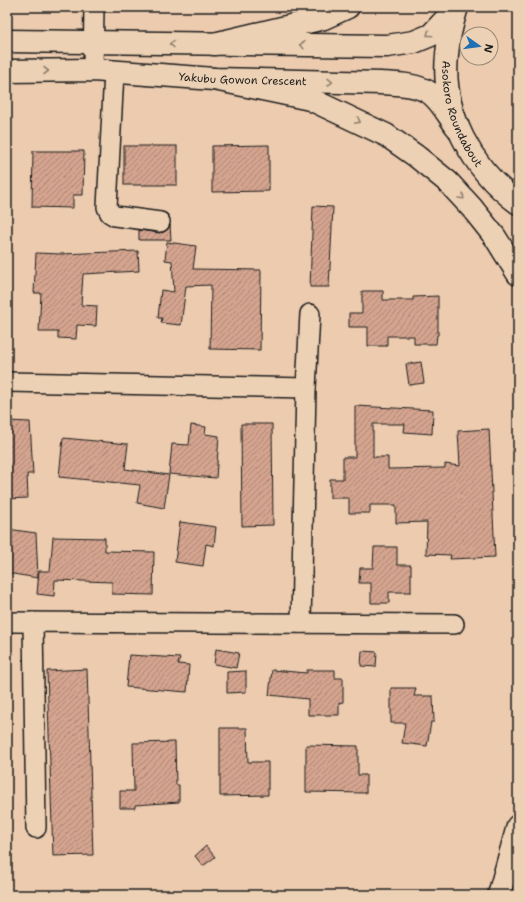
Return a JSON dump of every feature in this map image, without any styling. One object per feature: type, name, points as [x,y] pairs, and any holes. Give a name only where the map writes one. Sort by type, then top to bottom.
[{"type":"main road","points":[[214,44],[324,18],[348,7]]},
{"type":"main road","points":[[7,41],[387,46],[414,42],[431,35],[457,7]]},
{"type":"main road","name":"Asokoro Roundabout","points":[[457,7],[450,31],[446,56],[451,106],[458,130],[470,152],[485,173],[502,192],[518,203]]},
{"type":"main road","name":"Yakubu Gowon Crescent","points":[[7,71],[104,71],[214,79],[381,83],[405,85],[421,88],[431,94],[440,103],[458,130]]},
{"type":"main road","points":[[214,79],[310,99],[386,135],[416,156],[453,188],[472,208],[495,237],[518,274]]},
{"type":"main road","points":[[499,895],[518,826]]},
{"type":"street","points":[[94,7],[93,43],[104,71],[107,207],[110,213],[115,216],[160,222]]},
{"type":"street","points":[[301,623],[306,388],[310,314]]},
{"type":"street","points":[[7,382],[306,388]]},
{"type":"street","points":[[7,622],[454,624]]},
{"type":"street","points":[[33,622],[36,828]]},
{"type":"building","points":[[269,145],[269,191],[212,192],[212,146]]},
{"type":"building","points":[[124,146],[177,146],[177,185],[124,185]]},
{"type":"building","points":[[33,151],[84,151],[83,195],[73,195],[73,208],[32,207]]},
{"type":"building","points":[[313,206],[333,207],[329,287],[310,287]]},
{"type":"building","points":[[170,225],[171,240],[139,240],[139,230],[159,233],[164,232]]},
{"type":"building","points":[[167,242],[196,246],[193,269],[261,270],[260,350],[210,349],[211,285],[186,286],[181,325],[161,323],[162,318],[158,318],[161,290],[174,292],[172,261],[165,260]]},
{"type":"building","points":[[138,251],[139,271],[83,274],[81,305],[97,306],[96,326],[77,325],[76,339],[58,338],[58,332],[39,332],[41,293],[34,293],[36,253],[61,254]]},
{"type":"building","points":[[362,291],[383,291],[383,300],[413,300],[413,297],[438,296],[438,335],[436,344],[414,344],[414,336],[387,336],[387,346],[368,346],[368,327],[349,327],[349,313],[362,313]]},
{"type":"building","points":[[421,362],[424,383],[409,385],[406,364]]},
{"type":"building","points":[[355,406],[433,410],[432,434],[404,432],[405,424],[373,424],[373,457],[388,457],[388,469],[445,468],[445,464],[460,466],[458,431],[489,429],[495,557],[450,559],[451,555],[426,554],[427,522],[396,523],[396,505],[370,505],[370,513],[349,513],[349,498],[330,498],[330,479],[343,479],[343,457],[355,457]]},
{"type":"building","points":[[7,421],[30,422],[33,474],[27,474],[28,498],[7,499]]},
{"type":"building","points":[[241,424],[272,424],[273,525],[242,526]]},
{"type":"building","points":[[191,425],[206,427],[205,434],[219,436],[216,478],[169,474],[172,444],[189,445]]},
{"type":"building","points":[[63,438],[128,444],[125,469],[169,475],[164,508],[137,503],[140,485],[59,477]]},
{"type":"building","points":[[180,522],[216,527],[214,546],[206,544],[203,566],[175,562]]},
{"type":"building","points":[[7,529],[36,533],[38,578],[7,573]]},
{"type":"building","points":[[53,537],[105,538],[105,551],[154,552],[153,595],[112,594],[112,582],[55,580],[54,596],[37,594],[39,571],[50,571]]},
{"type":"building","points":[[374,547],[397,547],[397,565],[411,565],[411,592],[389,592],[389,603],[371,603],[371,583],[359,583],[360,568],[373,568]]},
{"type":"building","points":[[216,649],[239,653],[236,668],[214,664]]},
{"type":"building","points":[[362,651],[377,652],[376,667],[361,666]]},
{"type":"building","points":[[129,655],[180,658],[178,664],[189,665],[187,692],[126,687]]},
{"type":"building","points":[[87,669],[93,855],[53,856],[47,671]]},
{"type":"building","points":[[272,670],[307,673],[307,670],[335,670],[335,678],[343,678],[343,702],[339,703],[339,715],[308,715],[308,699],[269,695]]},
{"type":"building","points":[[246,671],[246,692],[227,693],[227,672]]},
{"type":"building","points":[[391,688],[416,688],[414,696],[433,696],[434,722],[431,722],[427,746],[402,743],[405,723],[391,723]]},
{"type":"building","points":[[220,728],[247,728],[248,762],[268,762],[268,795],[220,796]]},
{"type":"building","points":[[175,742],[176,785],[179,785],[179,802],[135,805],[135,808],[120,808],[120,791],[134,791],[133,743]]},
{"type":"building","points":[[306,745],[358,746],[358,775],[366,775],[366,793],[306,792]]},
{"type":"building","points":[[206,846],[215,857],[203,866],[195,856]]}]
